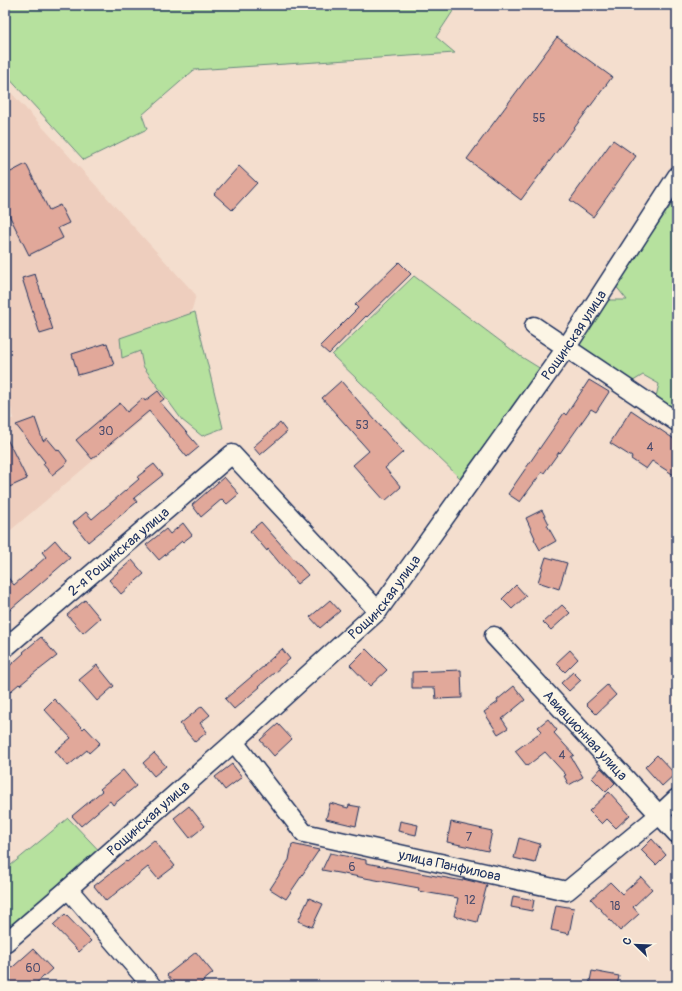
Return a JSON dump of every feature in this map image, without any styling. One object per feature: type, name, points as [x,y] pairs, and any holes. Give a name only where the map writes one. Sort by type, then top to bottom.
[{"type":"street","name":"Рощинская улица","points":[[5,943],[234,742],[378,611],[566,348],[677,176]]},
{"type":"street","points":[[534,326],[677,422]]},
{"type":"street","name":"2-я Рощинская улица","points":[[5,648],[232,454],[378,611]]},
{"type":"street","name":"Авиационная улица","points":[[494,636],[677,834]]},
{"type":"street","name":"улица Панфилова","points":[[234,742],[304,833],[567,891],[660,815],[677,798]]},
{"type":"street","points":[[68,889],[152,986]]},
{"type":"shaded area","points":[[5,86],[196,295],[167,398],[5,535],[5,422],[14,418],[5,387]]},
{"type":"green space","points":[[5,5],[457,5],[436,37],[455,53],[194,70],[142,115],[147,129],[84,160],[5,74]]},
{"type":"green space","points":[[677,197],[677,415],[655,401],[659,384],[643,375],[630,383],[578,345],[607,300],[627,300],[615,285]]},
{"type":"green space","points":[[414,276],[520,356],[541,369],[460,478],[332,355]]},
{"type":"green space","points":[[195,312],[223,428],[202,436],[182,420],[143,366],[140,351],[122,358],[120,338]]},
{"type":"green space","points":[[68,818],[110,862],[5,932],[5,870]]},
{"type":"building","points":[[557,37],[612,77],[521,200],[467,159]]},
{"type":"building","points":[[613,140],[636,156],[593,217],[570,200]]},
{"type":"building","points":[[26,164],[49,210],[60,205],[69,223],[58,228],[63,238],[29,255],[5,207],[5,175]]},
{"type":"building","points":[[239,166],[257,183],[232,210],[214,194]]},
{"type":"building","points":[[399,262],[411,274],[367,317],[366,316],[329,354],[320,346],[358,308],[355,305]]},
{"type":"building","points":[[35,274],[53,330],[40,334],[22,278]]},
{"type":"building","points":[[107,343],[114,365],[78,375],[72,354]]},
{"type":"building","points":[[589,380],[609,392],[596,412],[591,409],[560,453],[559,452],[544,473],[542,472],[520,502],[508,494],[564,413],[566,415]]},
{"type":"building","points":[[341,381],[403,452],[385,468],[401,487],[385,501],[353,465],[369,451],[322,398]]},
{"type":"building","points":[[158,391],[164,399],[160,402],[199,447],[187,457],[149,411],[92,459],[76,440],[120,403],[127,412],[143,398],[145,401]]},
{"type":"building","points":[[631,410],[677,441],[677,477],[652,461],[646,469],[631,459],[632,457],[610,443]]},
{"type":"building","points":[[35,418],[43,441],[47,438],[68,462],[52,475],[43,464],[45,462],[16,425]]},
{"type":"building","points":[[280,423],[287,432],[260,455],[253,447]]},
{"type":"building","points":[[5,435],[27,479],[5,489]]},
{"type":"building","points":[[154,464],[163,475],[134,498],[137,502],[88,542],[73,523],[86,512],[92,519],[139,479],[137,477]]},
{"type":"building","points":[[224,477],[239,494],[227,504],[222,499],[201,517],[192,505]]},
{"type":"building","points":[[542,510],[549,524],[547,525],[556,541],[540,550],[526,518]]},
{"type":"building","points":[[261,522],[308,575],[297,584],[268,549],[267,551],[250,531]]},
{"type":"building","points":[[183,523],[192,535],[183,542],[182,541],[159,560],[146,545],[166,529],[170,534]]},
{"type":"building","points":[[55,540],[70,558],[5,614],[5,574],[14,585],[46,557],[42,552]]},
{"type":"building","points":[[546,557],[567,563],[559,589],[538,582]]},
{"type":"building","points":[[132,560],[144,574],[121,594],[109,580]]},
{"type":"building","points":[[516,585],[526,596],[512,609],[502,599]]},
{"type":"building","points":[[85,600],[100,618],[83,633],[67,615]]},
{"type":"building","points":[[330,600],[340,611],[320,628],[310,617]]},
{"type":"building","points":[[562,605],[570,613],[551,630],[543,622]]},
{"type":"building","points":[[41,637],[57,656],[5,696],[5,670]]},
{"type":"building","points":[[282,649],[290,659],[234,709],[225,699]]},
{"type":"building","points":[[366,649],[387,670],[370,686],[350,665]]},
{"type":"building","points":[[570,650],[578,659],[565,672],[556,663]]},
{"type":"building","points":[[97,665],[114,686],[97,701],[79,680]]},
{"type":"building","points":[[461,670],[462,698],[436,699],[435,688],[412,688],[412,672]]},
{"type":"building","points":[[573,672],[581,680],[569,691],[561,683]]},
{"type":"building","points":[[607,685],[616,695],[596,714],[586,704]]},
{"type":"building","points":[[514,686],[525,700],[502,719],[508,728],[498,734],[484,712],[498,702],[497,700]]},
{"type":"building","points":[[54,699],[83,729],[85,727],[100,743],[89,753],[87,750],[68,766],[55,751],[71,738],[44,709]]},
{"type":"building","points":[[202,706],[210,715],[200,723],[207,732],[195,742],[180,724]]},
{"type":"building","points":[[548,719],[557,730],[554,733],[574,755],[571,757],[583,777],[569,785],[564,776],[566,775],[545,752],[527,766],[515,751],[542,731],[538,727]]},
{"type":"building","points":[[278,724],[292,739],[274,756],[260,740]]},
{"type":"building","points":[[154,753],[166,766],[154,776],[143,763]]},
{"type":"building","points":[[657,755],[675,774],[662,786],[645,767]]},
{"type":"building","points":[[232,764],[242,777],[225,790],[215,777]]},
{"type":"building","points":[[601,768],[615,783],[606,792],[592,778]]},
{"type":"building","points":[[123,770],[136,786],[113,805],[110,801],[81,826],[72,816],[102,791],[100,789]]},
{"type":"building","points":[[609,792],[630,815],[616,828],[607,819],[602,824],[589,811]]},
{"type":"building","points":[[330,803],[348,808],[349,805],[360,807],[356,826],[326,819]]},
{"type":"building","points":[[189,806],[205,826],[190,838],[174,818]]},
{"type":"building","points":[[400,821],[418,825],[416,835],[398,831]]},
{"type":"building","points":[[451,822],[492,831],[488,851],[447,842]]},
{"type":"building","points":[[519,838],[540,844],[535,863],[514,858]]},
{"type":"building","points":[[652,839],[666,855],[656,865],[641,850]]},
{"type":"building","points":[[154,840],[175,866],[158,879],[148,867],[106,901],[94,886]]},
{"type":"building","points":[[292,844],[319,850],[286,899],[270,889],[289,860]]},
{"type":"building","points":[[330,853],[366,860],[366,863],[463,881],[463,879],[487,885],[477,922],[454,916],[458,898],[418,891],[419,888],[322,870]]},
{"type":"building","points":[[641,877],[652,889],[633,907],[639,914],[620,931],[591,899],[610,882],[622,894]]},
{"type":"building","points":[[513,896],[534,900],[532,911],[511,907]]},
{"type":"building","points":[[309,898],[323,904],[312,927],[298,921]]},
{"type":"building","points":[[556,905],[574,908],[569,934],[551,930]]},
{"type":"building","points":[[65,914],[91,941],[79,952],[53,925]]},
{"type":"building","points":[[33,949],[52,969],[33,986],[5,986],[5,974]]},
{"type":"building","points":[[196,952],[213,973],[197,986],[176,986],[167,975]]},
{"type":"building","points":[[592,971],[619,976],[617,986],[589,986]]}]
